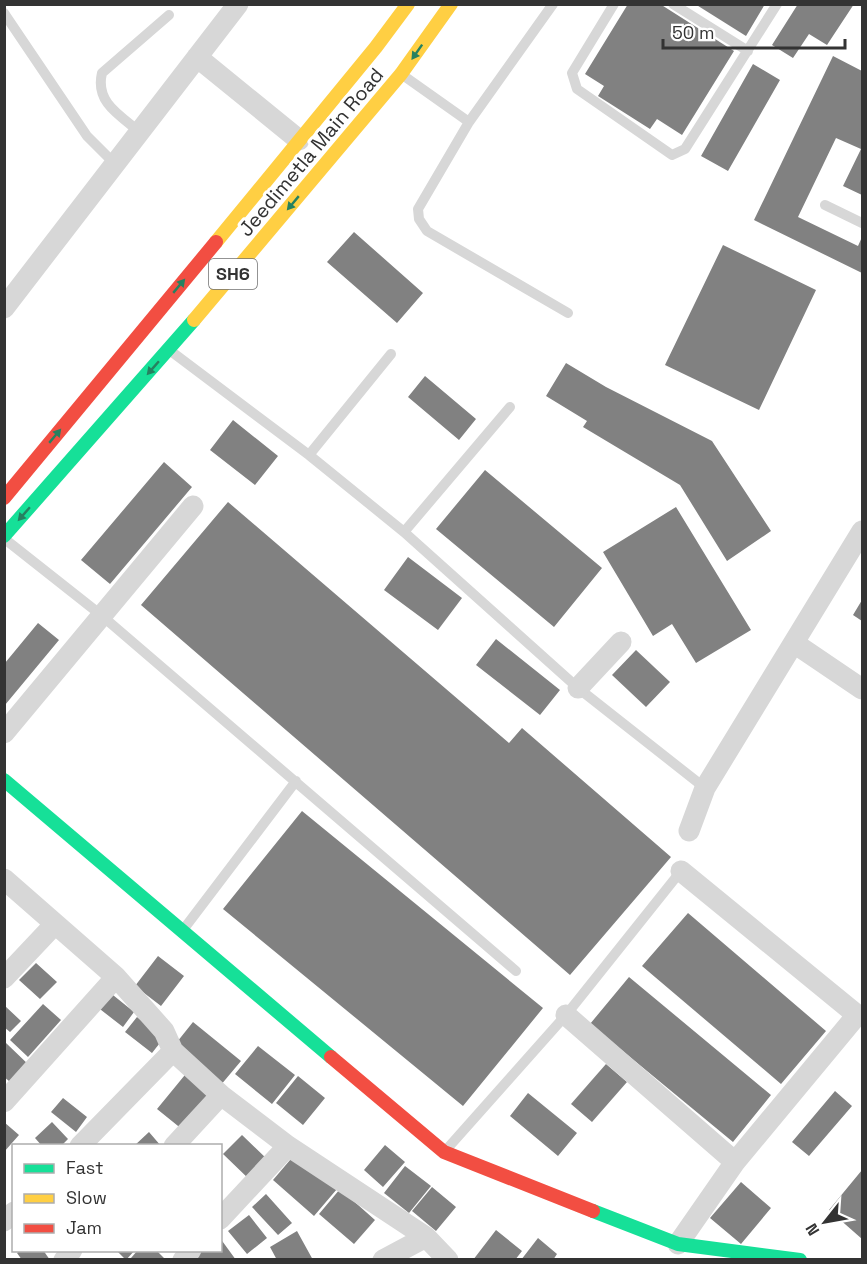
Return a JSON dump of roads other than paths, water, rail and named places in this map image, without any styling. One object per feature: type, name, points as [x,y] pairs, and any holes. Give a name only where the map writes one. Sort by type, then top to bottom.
[{"type":"main road","name":"Jeedimetla Main Road","points":[[4,498],[376,47],[408,4]]},
{"type":"main road","name":"Jeedimetla Main Road","points":[[4,537],[169,350],[401,74],[451,4]]},
{"type":"main road","points":[[4,780],[444,1152],[678,1244],[800,1260]]},
{"type":"street","points":[[4,308],[238,4]]},
{"type":"street","points":[[197,57],[299,140]]},
{"type":"street","points":[[4,733],[193,506]]},
{"type":"street","points":[[689,831],[705,788],[862,531]]},
{"type":"street","points":[[578,688],[621,642]]},
{"type":"street","points":[[794,643],[862,689]]},
{"type":"street","points":[[678,1244],[735,1162],[857,1015],[681,871]]},
{"type":"street","points":[[4,879],[116,977],[164,1031],[173,1051],[221,1095],[288,1146],[426,1237],[448,1260]]},
{"type":"street","points":[[4,978],[55,924]]},
{"type":"street","points":[[4,1102],[116,977]]},
{"type":"street","points":[[566,1015],[735,1162]]},
{"type":"street","points":[[82,1144],[173,1051]]},
{"type":"street","points":[[176,1144],[221,1095]]},
{"type":"street","points":[[222,1217],[288,1146]]},
{"type":"street","points":[[383,1260],[426,1237]]},
{"type":"lane","points":[[552,4],[469,122],[417,209],[419,219],[426,231],[568,313]]},
{"type":"lane","points":[[614,4],[572,73],[573,82],[577,89],[672,154],[685,150],[777,4]]},
{"type":"lane","points":[[672,4],[748,51]]},
{"type":"lane","points":[[4,14],[87,136],[115,164]]},
{"type":"lane","points":[[140,132],[108,107],[99,83],[102,72],[169,15]]},
{"type":"lane","points":[[401,74],[469,122]]},
{"type":"lane","points":[[825,205],[862,223]]},
{"type":"lane","points":[[169,350],[309,455],[404,532],[578,688],[705,788]]},
{"type":"lane","points":[[309,455],[392,354]]},
{"type":"lane","points":[[404,532],[510,407]]},
{"type":"lane","points":[[4,537],[101,615],[516,971]]},
{"type":"lane","points":[[183,930],[296,782]]},
{"type":"lane","points":[[444,1152],[566,1015],[681,871]]}]
